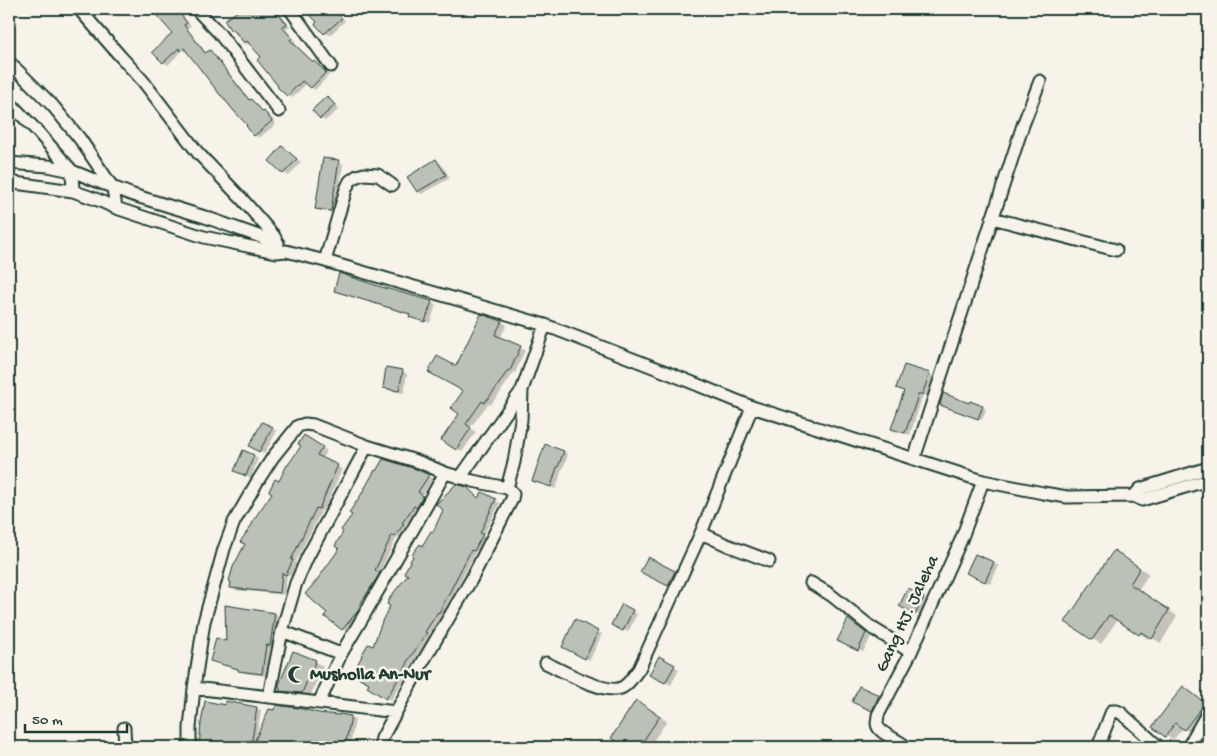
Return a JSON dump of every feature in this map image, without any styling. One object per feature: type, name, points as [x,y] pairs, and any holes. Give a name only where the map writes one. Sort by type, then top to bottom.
[{"type":"street","points":[[79,9],[144,81],[198,153],[274,236],[280,248]]},
{"type":"street","points":[[290,9],[331,66]]},
{"type":"street","points":[[202,11],[280,111]]},
{"type":"street","points":[[9,62],[53,106],[80,139],[113,188],[116,208]]},
{"type":"street","points":[[914,458],[1022,126],[1040,81]]},
{"type":"street","points":[[9,102],[48,142],[72,171],[73,191]]},
{"type":"street","points":[[9,162],[48,166],[72,171],[133,195],[205,217],[280,248]]},
{"type":"street","points":[[325,260],[350,181],[356,176],[372,174],[378,175],[392,185]]},
{"type":"street","points":[[9,184],[15,183],[73,191],[116,208],[204,237],[280,248],[545,326],[752,406],[983,481],[1067,497],[1134,496],[1142,500],[1208,480]]},
{"type":"street","points":[[992,218],[1116,250]]},
{"type":"street","points":[[460,478],[522,390],[545,326]]},
{"type":"street","points":[[507,488],[514,462],[521,420],[522,390]]},
{"type":"street","points":[[546,663],[586,682],[616,690],[623,688],[639,669],[701,533],[752,406]]},
{"type":"street","points":[[190,747],[194,688],[204,622],[224,549],[234,522],[273,457],[298,426],[305,424],[313,425],[460,478],[507,488],[513,494],[471,580],[421,665],[382,738],[380,747]]},
{"type":"street","points":[[268,696],[282,631],[296,583],[308,556],[367,446]]},
{"type":"street","points":[[1134,496],[1140,489],[1208,468]]},
{"type":"street","points":[[320,703],[341,654],[445,473]]},
{"type":"street","name":"Gang HJ. Jaleha","points":[[906,747],[879,730],[877,725],[878,715],[912,652],[961,540],[983,481]]},
{"type":"street","points":[[701,533],[728,546],[769,561]]},
{"type":"street","points":[[811,583],[831,595],[872,628],[912,652]]},
{"type":"street","points":[[282,631],[341,654]]},
{"type":"street","points":[[194,688],[396,712]]},
{"type":"street","points":[[1098,747],[1112,711],[1117,711],[1121,714],[1158,747]]},
{"type":"street","points":[[1188,747],[1208,712]]},
{"type":"street","points":[[124,728],[125,747]]},
{"type":"building","points":[[151,9],[177,9],[187,23],[184,25],[205,53],[210,50],[249,100],[251,99],[272,121],[254,136],[184,48],[181,51],[179,48],[163,63],[152,52],[172,33]]},
{"type":"building","points":[[241,9],[274,9],[287,24],[282,27],[292,38],[290,40],[326,72],[311,88],[302,81],[287,96],[277,87],[257,60],[261,57],[247,41],[244,43],[233,29],[231,31],[224,20]]},
{"type":"building","points":[[304,9],[333,9],[342,18],[324,34],[315,24],[317,22]]},
{"type":"building","points":[[327,96],[335,105],[320,119],[312,110]]},
{"type":"building","points":[[282,146],[297,159],[283,174],[269,161]]},
{"type":"building","points":[[323,158],[339,160],[331,211],[315,209]]},
{"type":"building","points":[[436,159],[446,175],[417,192],[407,177]]},
{"type":"building","points":[[339,273],[432,301],[425,322],[409,317],[410,314],[334,291]]},
{"type":"building","points":[[481,314],[502,321],[495,335],[521,346],[510,371],[508,370],[484,403],[482,401],[466,424],[471,428],[456,450],[441,440],[459,414],[451,408],[463,391],[428,372],[437,356],[456,366]]},
{"type":"building","points":[[904,365],[930,373],[922,395],[919,393],[905,433],[891,429],[904,391],[896,388]]},
{"type":"building","points":[[386,367],[403,370],[399,391],[383,388]]},
{"type":"building","points":[[943,393],[983,406],[978,419],[940,405]]},
{"type":"building","points":[[262,422],[273,427],[259,452],[249,446]]},
{"type":"building","points":[[304,435],[323,447],[317,455],[338,465],[319,509],[316,508],[291,560],[293,560],[286,575],[282,573],[280,593],[230,588],[231,582],[229,581],[233,567],[245,544],[240,542],[272,493],[269,491],[275,479],[279,481],[287,465],[301,446],[298,444]]},
{"type":"building","points":[[545,444],[564,451],[551,487],[532,481]]},
{"type":"building","points":[[243,450],[254,455],[246,476],[234,471]]},
{"type":"building","points":[[383,459],[429,475],[418,492],[423,496],[417,508],[414,506],[402,523],[404,524],[394,537],[392,535],[375,570],[380,573],[359,606],[358,611],[342,630],[324,616],[327,613],[305,594],[339,549],[335,546],[343,532],[341,530],[352,515],[349,513]]},
{"type":"building","points":[[456,484],[467,487],[478,498],[482,492],[496,499],[480,533],[483,534],[474,551],[471,550],[439,613],[425,632],[427,633],[407,662],[386,699],[367,687],[369,683],[352,674],[368,644],[373,646],[390,606],[387,604],[408,575],[404,573],[412,555],[420,544],[422,546],[431,531],[433,532],[443,510],[436,504]]},
{"type":"building","points":[[1114,550],[1140,568],[1130,584],[1169,610],[1152,639],[1141,632],[1139,635],[1109,615],[1092,640],[1065,622]]},
{"type":"building","points":[[975,554],[994,562],[985,582],[966,573]]},
{"type":"building","points":[[648,557],[675,571],[668,586],[640,572]]},
{"type":"building","points":[[908,588],[924,597],[915,615],[899,606]]},
{"type":"building","points":[[622,604],[633,610],[623,631],[611,625]]},
{"type":"building","points":[[225,605],[275,613],[270,646],[266,645],[262,674],[238,671],[238,669],[210,661],[216,638],[226,641]]},
{"type":"building","points":[[575,619],[598,631],[585,659],[562,647]]},
{"type":"building","points":[[848,619],[866,633],[858,651],[837,641]]},
{"type":"building","points":[[293,651],[316,660],[302,693],[279,691],[280,688],[278,687]]},
{"type":"building","points":[[659,656],[675,665],[665,683],[649,675]]},
{"type":"building","points":[[859,686],[879,695],[872,711],[852,702]]},
{"type":"building","points":[[1183,686],[1205,703],[1184,730],[1175,723],[1165,737],[1152,727]]},
{"type":"building","points":[[636,700],[660,716],[639,747],[625,747],[611,738]]},
{"type":"building","points":[[205,701],[225,705],[225,701],[257,707],[251,747],[199,747]]},
{"type":"building","points":[[276,705],[319,713],[351,716],[345,747],[252,747],[269,709],[274,710]]},
{"type":"place","name":"Musholla An-Nur","points":[[296,675]]}]
